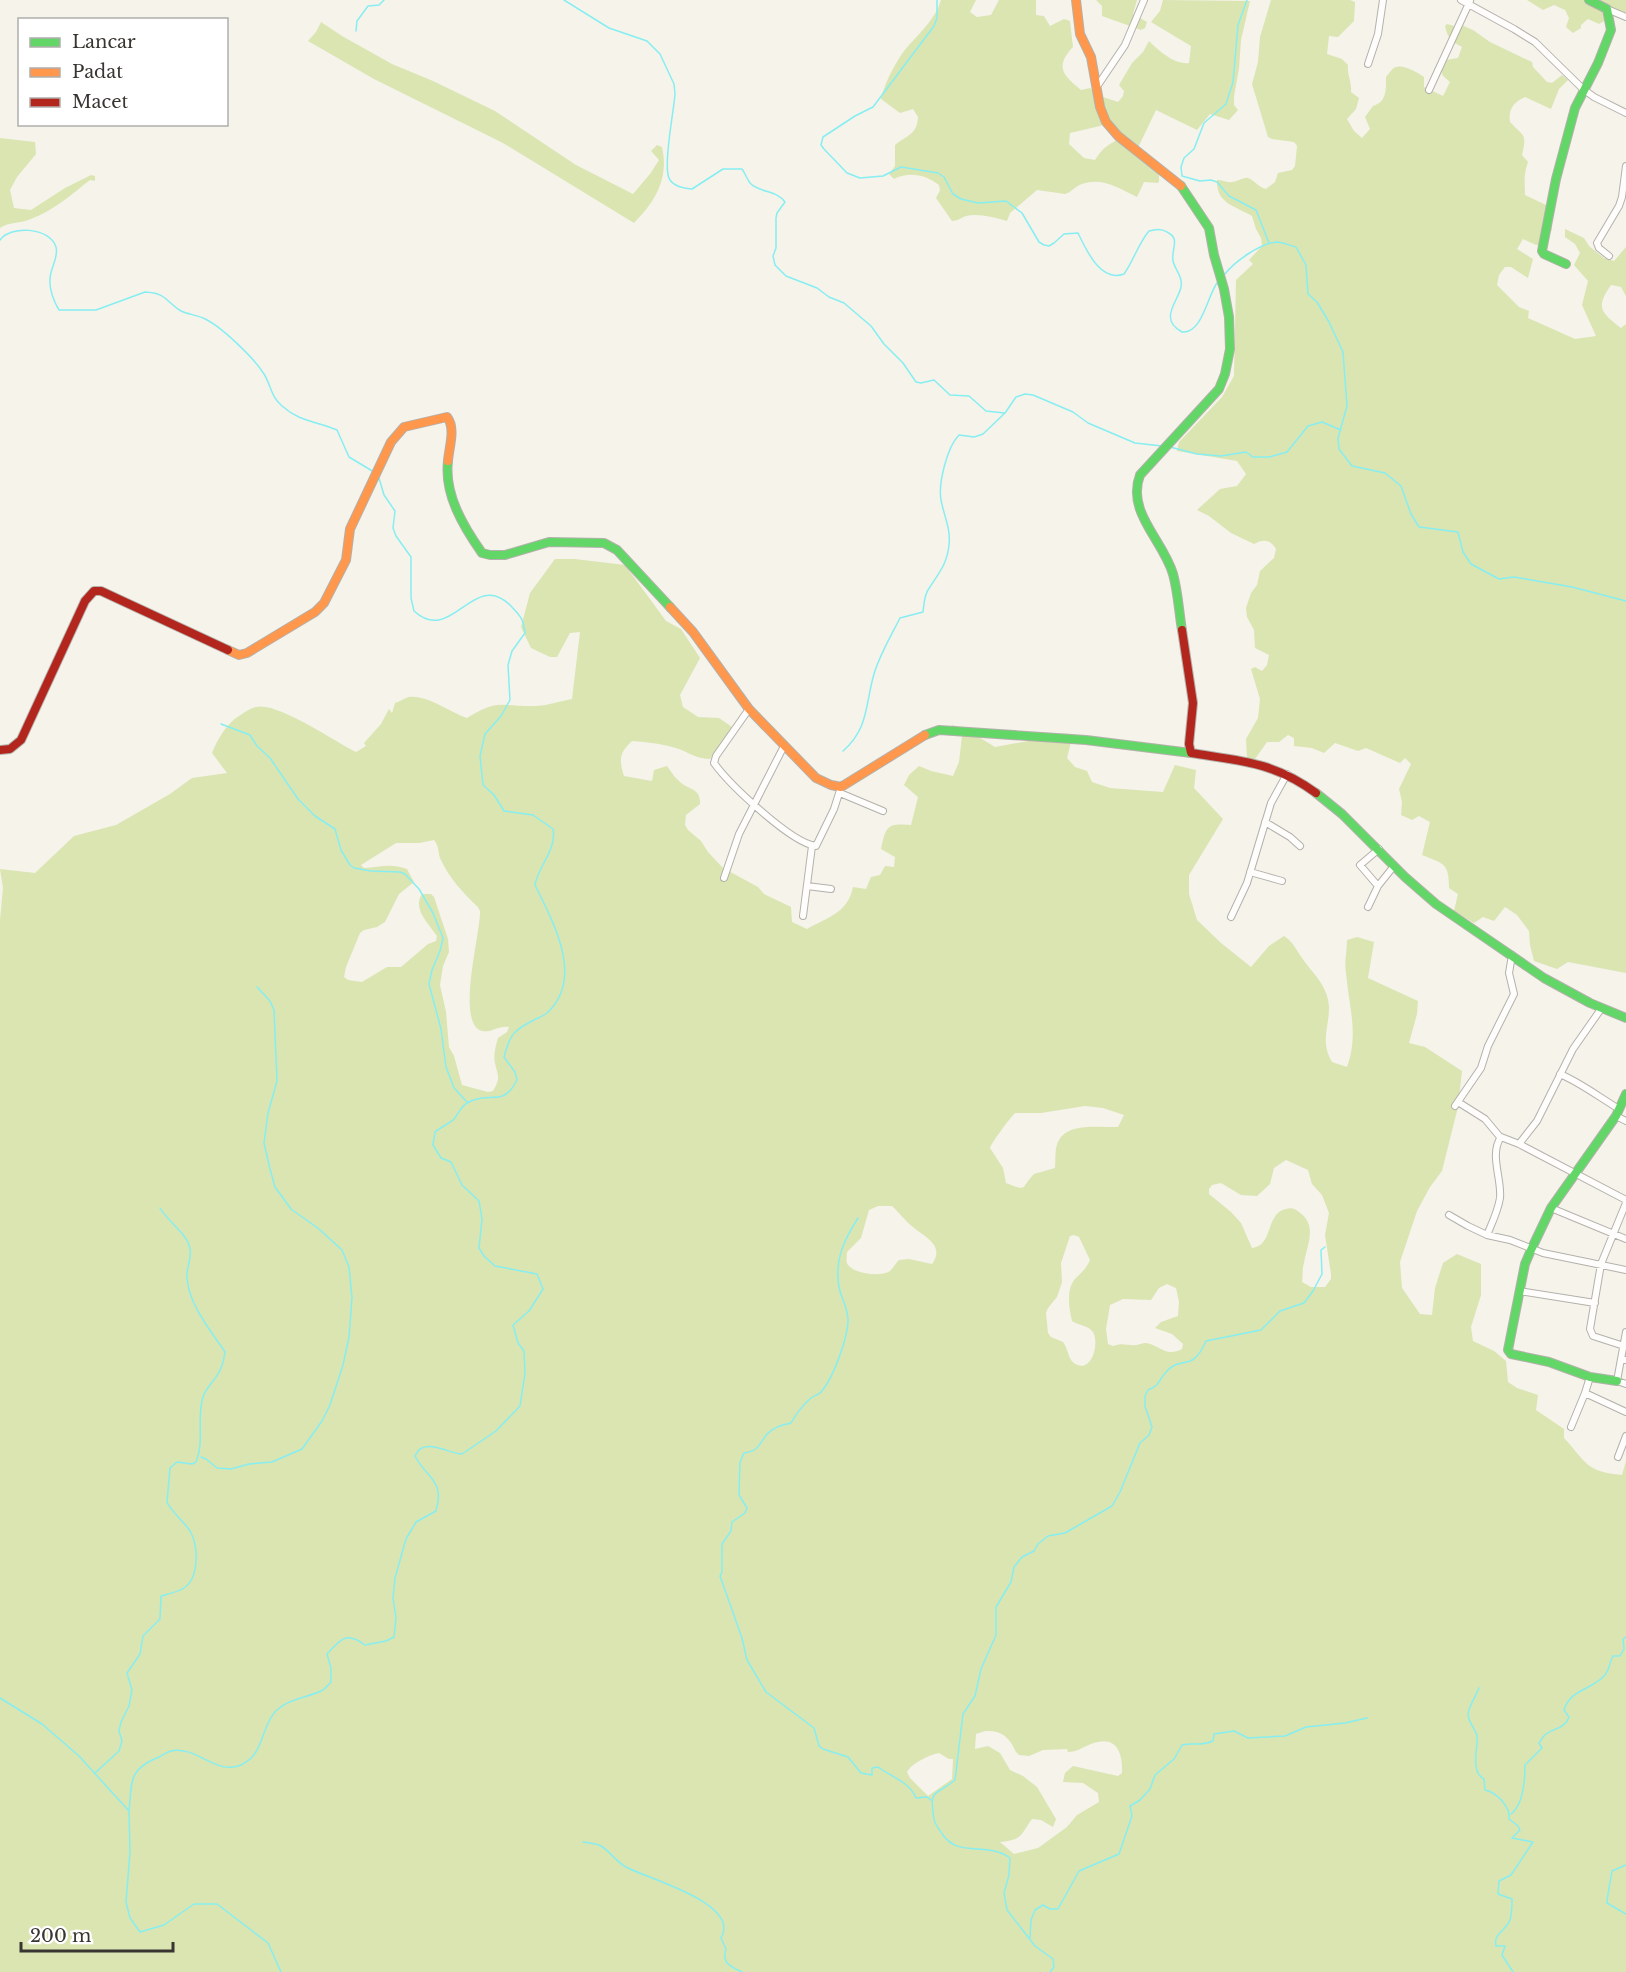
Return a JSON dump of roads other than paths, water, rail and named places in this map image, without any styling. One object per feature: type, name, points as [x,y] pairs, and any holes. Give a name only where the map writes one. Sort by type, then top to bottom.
[{"type":"street","points":[[1076,0],[1079,29],[1091,57],[1100,107],[1110,128],[1174,178],[1190,195],[1209,228],[1229,317],[1230,349],[1225,374],[1219,389],[1140,475],[1136,497],[1149,529],[1173,573],[1191,683],[1193,703],[1189,744],[1191,753]]},
{"type":"street","points":[[1096,88],[1125,45],[1144,0]]},
{"type":"street","points":[[1368,64],[1378,34],[1383,0]]},
{"type":"street","points":[[1461,0],[1470,2],[1535,42],[1583,89],[1626,113]]},
{"type":"street","points":[[1589,0],[1626,17]]},
{"type":"street","points":[[1429,90],[1470,2]]},
{"type":"street","points":[[1566,264],[1544,254],[1542,248],[1556,179],[1575,108],[1608,41],[1611,30],[1607,9]]},
{"type":"street","points":[[1609,256],[1599,248],[1597,243],[1619,206],[1626,166]]},
{"type":"street","points":[[0,750],[9,749],[21,740],[85,601],[94,591],[99,590],[111,595],[236,654],[247,653],[315,612],[324,603],[346,560],[350,530],[391,442],[404,427],[449,418],[452,422],[447,470],[449,489],[482,553],[501,556],[548,542],[608,544],[617,550],[693,632],[749,709],[816,778],[883,811]]},
{"type":"street","points":[[749,709],[714,763],[754,806],[812,846]]},
{"type":"street","points":[[812,846],[817,844],[840,790],[936,730],[1086,740],[1259,764],[1287,774],[1321,796],[1423,893],[1449,914],[1531,970],[1601,1009],[1626,1018]]},
{"type":"street","points":[[724,878],[739,834],[784,746]]},
{"type":"street","points":[[1231,917],[1247,883],[1271,803],[1287,774]]},
{"type":"street","points":[[1265,822],[1300,846]]},
{"type":"street","points":[[803,916],[812,846]]},
{"type":"street","points":[[1378,849],[1360,865],[1378,886]]},
{"type":"street","points":[[1368,906],[1378,886],[1394,866]]},
{"type":"street","points":[[1250,872],[1282,881]]},
{"type":"street","points":[[807,886],[831,889]]},
{"type":"street","points":[[1512,955],[1509,973],[1514,994],[1488,1046],[1481,1068],[1457,1104],[1485,1119],[1500,1137],[1519,1144],[1626,1201],[1601,1264],[1590,1329],[1591,1335],[1624,1346]]},
{"type":"street","points":[[1519,1144],[1537,1121],[1573,1049],[1601,1009]]},
{"type":"street","points":[[1560,1074],[1580,1083],[1618,1112],[1626,1121]]},
{"type":"street","points":[[1626,1094],[1618,1112],[1551,1208],[1531,1249],[1525,1264],[1508,1350],[1509,1354],[1549,1362],[1590,1377],[1622,1382],[1626,1332]]},
{"type":"street","points":[[1487,1235],[1500,1197],[1496,1160],[1500,1137]]},
{"type":"street","points":[[1551,1208],[1626,1239]]},
{"type":"street","points":[[1449,1215],[1487,1235],[1510,1240],[1531,1249],[1626,1270]]},
{"type":"street","points":[[1519,1291],[1595,1303]]},
{"type":"street","points":[[1571,1426],[1590,1377]]},
{"type":"street","points":[[1584,1393],[1626,1413]]},
{"type":"street","points":[[1618,1457],[1626,1436]]},
{"type":"waterway","points":[[356,31],[357,21],[368,6],[379,5],[384,0]]},
{"type":"waterway","points":[[564,0],[609,28],[647,41],[660,54],[674,84],[675,94],[667,165],[670,180],[674,184],[692,189],[723,169],[742,169],[750,183],[777,195],[785,202],[777,213],[776,248],[773,256],[775,265],[786,276],[817,288],[829,297],[844,303],[871,326],[916,382],[934,380],[950,395],[969,396],[986,411],[1004,413]]},
{"type":"waterway","points":[[937,0],[937,18],[934,26],[873,107],[823,137],[821,145],[847,173],[860,178],[883,176],[901,167],[938,173],[944,177],[953,194],[961,199],[978,203],[1006,201],[1022,213],[1039,242],[1044,245],[1049,246],[1064,234],[1078,233],[1095,263],[1108,274],[1124,274],[1149,231],[1158,229],[1165,231],[1175,241],[1173,261],[1181,283],[1171,310],[1171,322],[1182,332],[1189,331],[1199,321],[1217,283]]},
{"type":"waterway","points":[[1247,0],[1238,25],[1233,82],[1226,104],[1204,123],[1194,149],[1184,158],[1181,167],[1182,176],[1200,181],[1217,182],[1229,196],[1256,210],[1269,243]]},
{"type":"waterway","points":[[0,240],[5,235],[21,230],[38,232],[52,240],[57,251],[50,275],[50,287],[59,310],[96,310],[145,292],[158,294],[181,311],[210,322],[253,359],[264,374],[273,395],[282,406],[302,418],[337,430],[349,457],[374,472]]},
{"type":"waterway","points":[[1224,275],[1234,264],[1255,249],[1270,243],[1277,242],[1296,247],[1306,265],[1308,294],[1317,302],[1343,352],[1347,406],[1338,438],[1339,449],[1352,466],[1385,473],[1401,486],[1411,514],[1419,527],[1458,532],[1463,552],[1471,564],[1499,579],[1514,577],[1572,587],[1626,601]]},
{"type":"waterway","points":[[843,751],[858,734],[862,725],[876,667],[900,618],[923,612],[927,592],[942,569],[949,545],[949,533],[941,500],[941,485],[947,457],[959,435],[974,437],[983,434],[1005,413],[1016,397],[1025,394],[1033,395],[1073,412],[1088,423],[1135,443],[1162,446]]},
{"type":"waterway","points":[[1170,447],[1197,454],[1221,456],[1246,452],[1253,457],[1269,457],[1287,452],[1308,426],[1322,422],[1341,430]]},
{"type":"waterway","points":[[129,1811],[132,1784],[142,1766],[170,1751],[180,1750],[223,1767],[241,1765],[254,1755],[270,1718],[275,1712],[291,1701],[322,1690],[331,1682],[331,1668],[327,1654],[340,1641],[353,1638],[365,1645],[394,1637],[395,1578],[406,1539],[416,1522],[436,1511],[438,1501],[436,1486],[415,1456],[424,1447],[437,1447],[462,1454],[496,1431],[520,1406],[525,1373],[524,1351],[518,1343],[513,1325],[529,1311],[543,1289],[537,1274],[495,1266],[484,1256],[479,1248],[482,1219],[479,1201],[462,1185],[451,1162],[441,1158],[433,1145],[435,1132],[454,1119],[466,1104],[477,1099],[501,1096],[512,1089],[517,1080],[515,1072],[504,1057],[508,1043],[522,1027],[547,1013],[558,999],[564,983],[565,967],[557,933],[535,885],[550,851],[553,829],[533,815],[504,811],[494,795],[483,785],[480,756],[485,734],[501,716],[510,700],[508,665],[512,651],[525,633],[524,628],[516,612],[497,596],[485,596],[473,600],[440,620],[428,619],[414,611],[411,598],[411,557],[396,536],[393,528],[395,511],[384,495],[379,478]]},
{"type":"waterway","points":[[221,724],[250,735],[257,746],[270,758],[298,799],[315,816],[335,829],[341,850],[350,865],[371,871],[400,872],[405,874],[419,889],[433,913],[443,938],[429,984],[441,1029],[446,1067],[454,1088],[467,1102]]},
{"type":"waterway","points":[[201,1457],[217,1468],[231,1469],[249,1464],[272,1462],[302,1449],[322,1421],[330,1405],[349,1337],[352,1298],[349,1267],[342,1250],[319,1229],[291,1209],[275,1187],[270,1169],[264,1143],[268,1113],[277,1081],[274,1010],[270,1001],[257,987]]},
{"type":"waterway","points":[[95,1773],[119,1751],[122,1741],[119,1731],[129,1706],[132,1690],[127,1673],[140,1654],[143,1636],[160,1619],[161,1596],[184,1588],[193,1577],[196,1562],[193,1538],[167,1502],[170,1468],[177,1462],[192,1464],[196,1462],[200,1446],[200,1413],[203,1397],[221,1368],[225,1352],[201,1317],[191,1297],[187,1277],[190,1260],[188,1243],[160,1208]]},
{"type":"waterway","points":[[858,1218],[848,1234],[839,1259],[839,1287],[848,1318],[839,1358],[822,1391],[805,1404],[791,1423],[772,1430],[756,1449],[744,1453],[740,1462],[739,1495],[747,1508],[745,1513],[732,1522],[731,1531],[722,1544],[720,1576],[742,1638],[747,1660],[766,1692],[814,1728],[819,1746],[823,1749],[848,1757],[861,1773],[872,1775],[872,1768],[878,1767],[905,1784],[916,1798],[927,1797],[931,1800]]},
{"type":"waterway","points":[[1050,1972],[1054,1967],[1053,1959],[1035,1946],[1007,1910],[1004,1893],[1009,1875],[1010,1858],[992,1850],[965,1848],[949,1842],[934,1819],[932,1802],[935,1794],[955,1780],[963,1714],[975,1696],[981,1669],[996,1635],[996,1607],[1011,1582],[1014,1567],[1022,1557],[1034,1551],[1038,1544],[1048,1536],[1065,1533],[1112,1506],[1140,1443],[1149,1435],[1152,1427],[1145,1406],[1145,1396],[1148,1390],[1157,1384],[1172,1366],[1196,1357],[1206,1341],[1261,1330],[1280,1311],[1304,1303],[1322,1274],[1321,1250],[1325,1247]]},
{"type":"waterway","points":[[1511,1814],[1521,1798],[1525,1765],[1542,1748],[1539,1743],[1545,1735],[1567,1721],[1569,1717],[1564,1710],[1571,1698],[1605,1675],[1613,1656],[1620,1656],[1624,1649],[1623,1639],[1626,1637]]},
{"type":"waterway","points":[[1479,1688],[1468,1714],[1477,1736],[1477,1771],[1484,1779],[1485,1790],[1502,1801],[1508,1810],[1509,1819],[1518,1826],[1520,1830],[1512,1838],[1533,1842],[1511,1875],[1499,1881],[1498,1894],[1512,1899],[1512,1907],[1510,1920],[1496,1938],[1496,1946],[1505,1946],[1502,1955],[1513,1972]]},
{"type":"waterway","points":[[0,1698],[42,1724],[79,1756],[129,1811],[130,1852],[126,1902],[130,1918],[140,1932],[164,1925],[194,1904],[217,1904],[268,1943],[281,1972]]},
{"type":"waterway","points":[[1030,1938],[1031,1920],[1035,1910],[1043,1905],[1050,1909],[1058,1909],[1079,1871],[1119,1854],[1132,1816],[1130,1806],[1140,1800],[1150,1789],[1155,1775],[1174,1759],[1182,1745],[1208,1743],[1213,1741],[1214,1734],[1234,1731],[1248,1738],[1285,1736],[1306,1727],[1367,1718]]},
{"type":"waterway","points":[[583,1842],[601,1846],[626,1867],[670,1885],[705,1903],[718,1914],[724,1925],[721,1938],[726,1949],[726,1961],[742,1972]]},
{"type":"waterway","points":[[1626,1865],[1612,1871],[1607,1903],[1626,1914]]}]
